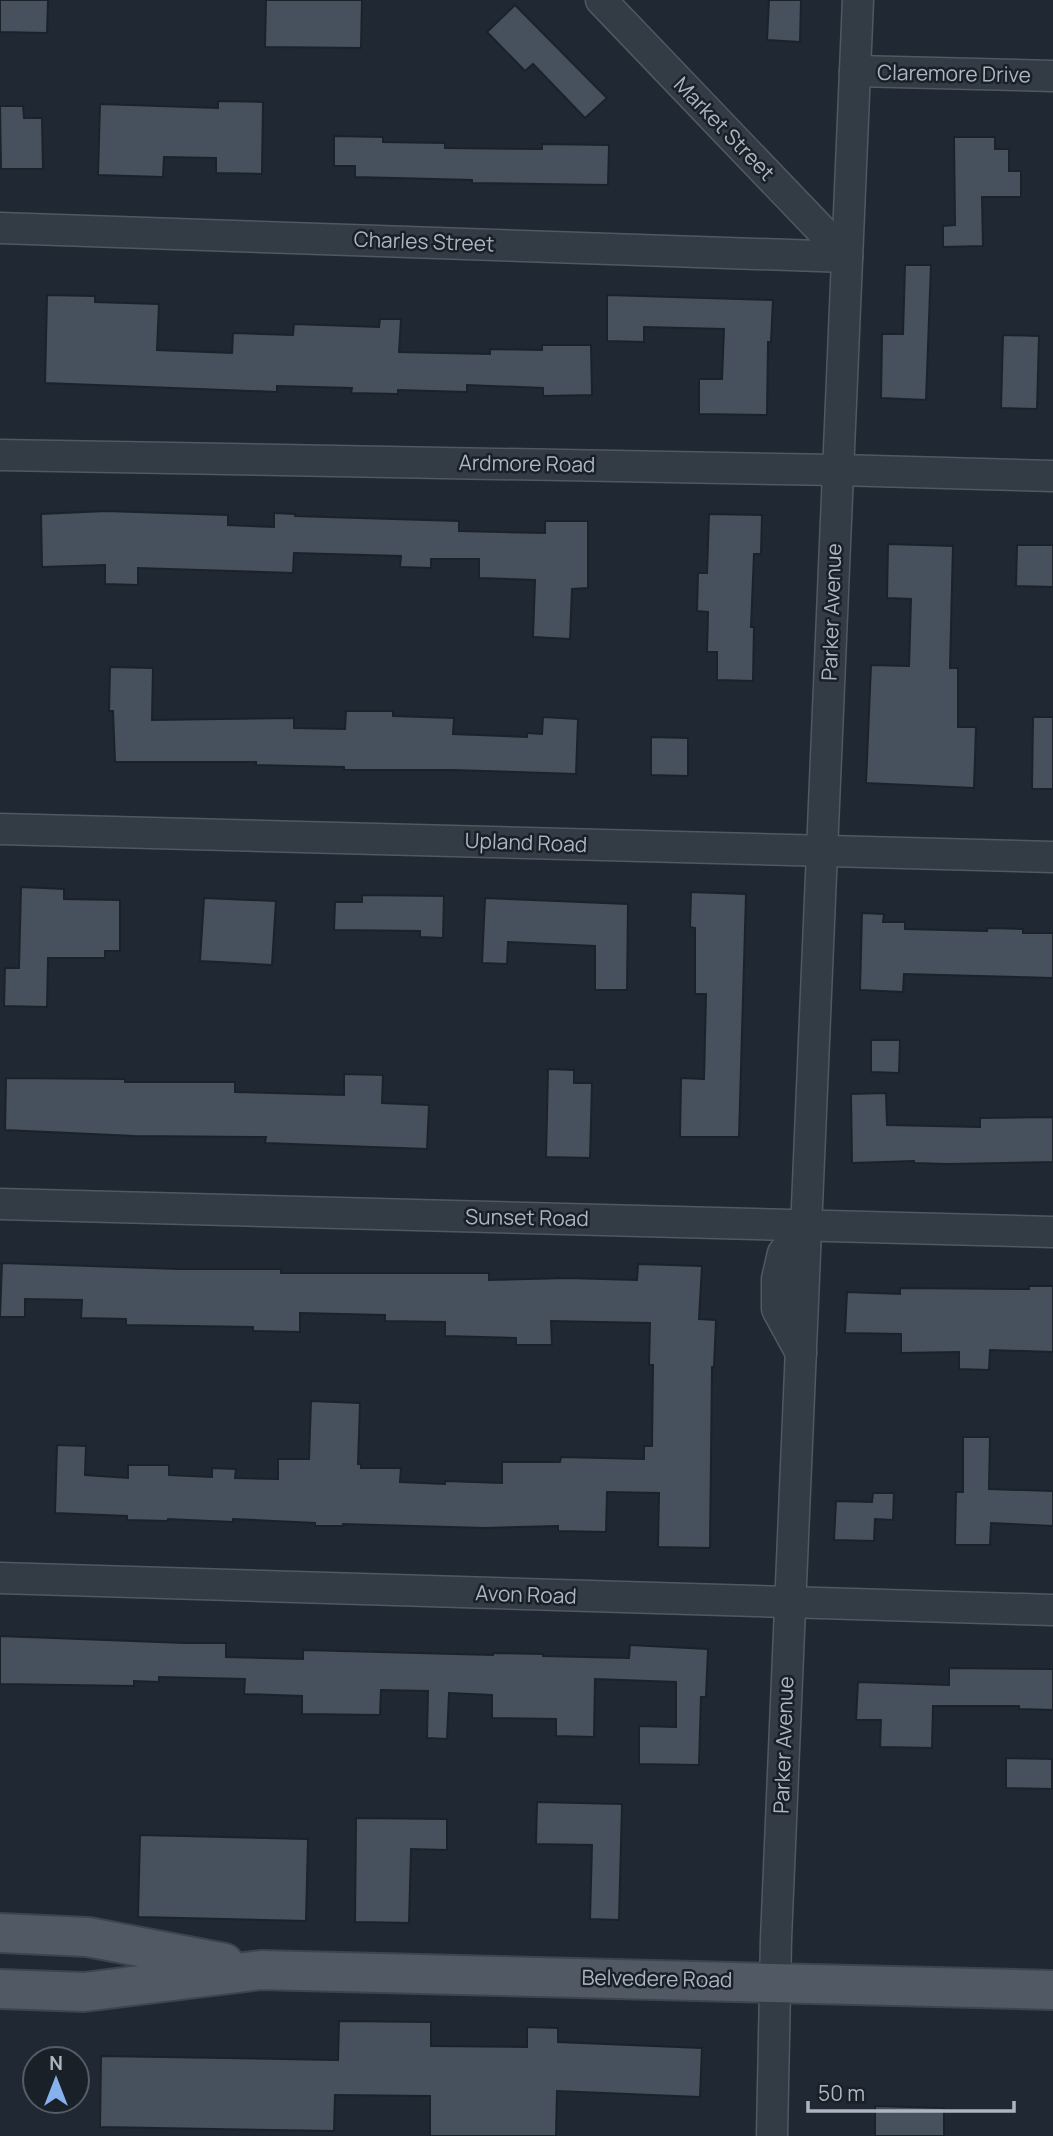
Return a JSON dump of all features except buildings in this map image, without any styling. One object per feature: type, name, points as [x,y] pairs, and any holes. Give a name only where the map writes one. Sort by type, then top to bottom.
[{"type":"main road","name":"Belvedere Road","points":[[0,1933],[88,1937],[261,1970]]},
{"type":"main road","name":"Belvedere Road","points":[[0,1989],[84,1992],[261,1970],[1053,1990]]},
{"type":"street","name":"Market Street","points":[[601,0],[847,257]]},
{"type":"street","name":"Parker Avenue","points":[[772,2136],[774,1982],[801,1354],[777,1309],[777,1279],[783,1253],[806,1225],[858,0]]},
{"type":"street","name":"Claremore Drive","points":[[855,71],[1053,76]]},
{"type":"street","name":"Charles Street","points":[[0,228],[847,257]]},
{"type":"street","name":"Ardmore Road","points":[[0,455],[1053,476]]},
{"type":"street","name":"Upland Road","points":[[0,829],[1053,857]]},
{"type":"street","name":"Sunset Road","points":[[0,1204],[1053,1232]]},
{"type":"street","name":"Avon Road","points":[[0,1578],[1053,1611]]}]
